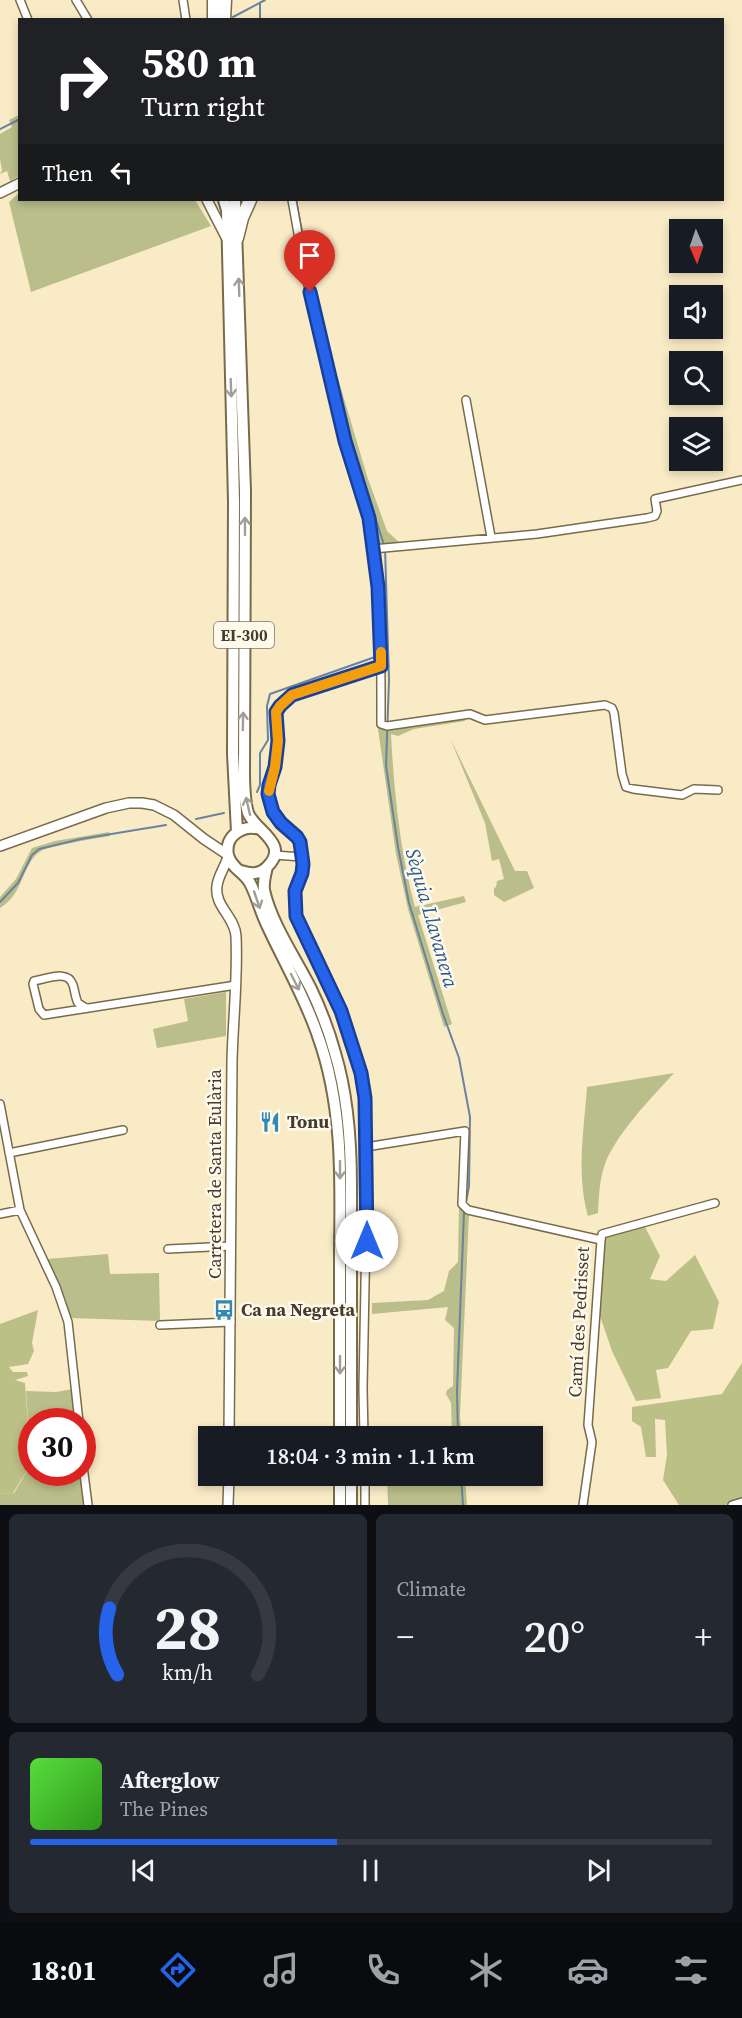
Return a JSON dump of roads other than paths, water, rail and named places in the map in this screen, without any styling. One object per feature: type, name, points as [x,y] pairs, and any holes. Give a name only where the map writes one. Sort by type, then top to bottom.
[{"type":"highway","points":[[214,0],[214,18]]},
{"type":"highway","points":[[224,18],[225,0]]},
{"type":"highway","name":"EI-300","points":[[232,239],[250,201]]},
{"type":"main road","name":"EI-300","points":[[224,201],[232,239],[245,491],[244,771],[248,812],[260,829],[271,838],[274,855]]},
{"type":"main road","name":"EI-300","points":[[228,856],[234,836],[232,239],[235,201]]},
{"type":"main road","points":[[234,836],[247,828],[260,829]]},
{"type":"main road","points":[[274,855],[267,867],[264,882],[266,896],[325,1023],[336,1056],[346,1103],[351,1149],[351,1426]]},
{"type":"main road","points":[[228,856],[252,886],[263,918],[311,1016],[326,1059],[336,1106],[340,1166],[340,1426]]},
{"type":"main road","points":[[239,870],[253,874],[267,867]]},
{"type":"main road","points":[[340,1486],[340,1505]]},
{"type":"main road","points":[[351,1486],[351,1505]]},
{"type":"street","points":[[20,0],[26,18]]},
{"type":"street","points":[[76,0],[87,18]]},
{"type":"street","points":[[183,0],[186,18]]},
{"type":"street","points":[[0,193],[18,184]]},
{"type":"street","points":[[208,201],[232,239]]},
{"type":"street","points":[[292,201],[306,277],[325,359],[345,441],[369,518],[378,587],[381,724],[387,726],[470,714],[485,720],[605,705],[612,708],[614,713],[622,774],[626,787],[682,795],[694,789],[718,790]]},
{"type":"street","points":[[466,400],[491,537]]},
{"type":"street","points":[[373,549],[537,534],[647,518],[655,516],[657,511],[655,499],[742,480]]},
{"type":"street","points":[[364,1426],[367,1229],[365,1098],[356,1055],[338,1002],[296,916],[295,891],[302,873],[300,842],[281,823],[270,804],[269,785],[275,767],[278,741],[276,712],[292,695],[381,666]]},
{"type":"street","points":[[0,846],[105,808],[142,803],[174,815],[228,856],[221,873]]},
{"type":"street","points":[[210,843],[234,836]]},
{"type":"street","points":[[274,855],[302,857]]},
{"type":"street","points":[[221,873],[239,870]]},
{"type":"street","name":"Carretera de Santa Eulària","points":[[221,873],[217,883],[217,894],[220,904],[231,918],[235,929],[236,986],[232,1061],[229,1426]]},
{"type":"street","points":[[86,1008],[78,1003],[69,977],[64,975],[34,981],[39,1009],[44,1015],[236,986]]},
{"type":"street","points":[[0,1104],[20,1210],[56,1287],[68,1322],[77,1408]]},
{"type":"street","points":[[9,1153],[123,1131]]},
{"type":"street","name":"Camí des Pedrisset","points":[[366,1147],[465,1131],[462,1204],[468,1210],[601,1240],[588,1425],[592,1442],[583,1505]]},
{"type":"street","points":[[601,1240],[602,1234],[715,1203]]},
{"type":"street","points":[[0,1214],[20,1210]]},
{"type":"street","points":[[168,1249],[231,1246]]},
{"type":"street","points":[[160,1325],[231,1322]]},
{"type":"street","points":[[86,1486],[88,1505]]},
{"type":"street","points":[[228,1505],[229,1486]]},
{"type":"street","points":[[365,1486],[365,1505]]},
{"type":"street","points":[[732,1505],[742,1502]]},
{"type":"waterway","points":[[233,17],[265,0]]},
{"type":"waterway","name":"Sèquia Llavanera","points":[[260,4],[260,18]]},
{"type":"waterway","points":[[0,129],[18,120]]},
{"type":"waterway","name":"Sèquia Llavanera","points":[[296,201],[311,281],[354,451],[385,548],[389,680],[386,766],[398,847],[409,903],[459,1058],[470,1117],[469,1186],[464,1213],[458,1426]]},
{"type":"waterway","points":[[257,792],[260,785],[260,753],[268,740],[267,706],[270,694],[375,657]]},
{"type":"waterway","points":[[196,819],[224,813]]},
{"type":"waterway","points":[[0,902],[18,883],[32,855],[39,849],[81,839],[166,825]]},
{"type":"waterway","name":"Sèquia Llavanera","points":[[462,1486],[463,1505]]},
{"type":"place","name":"Tonu","points":[[270,1122]]},
{"type":"place","name":"Ca na Negreta","points":[[224,1310]]}]
